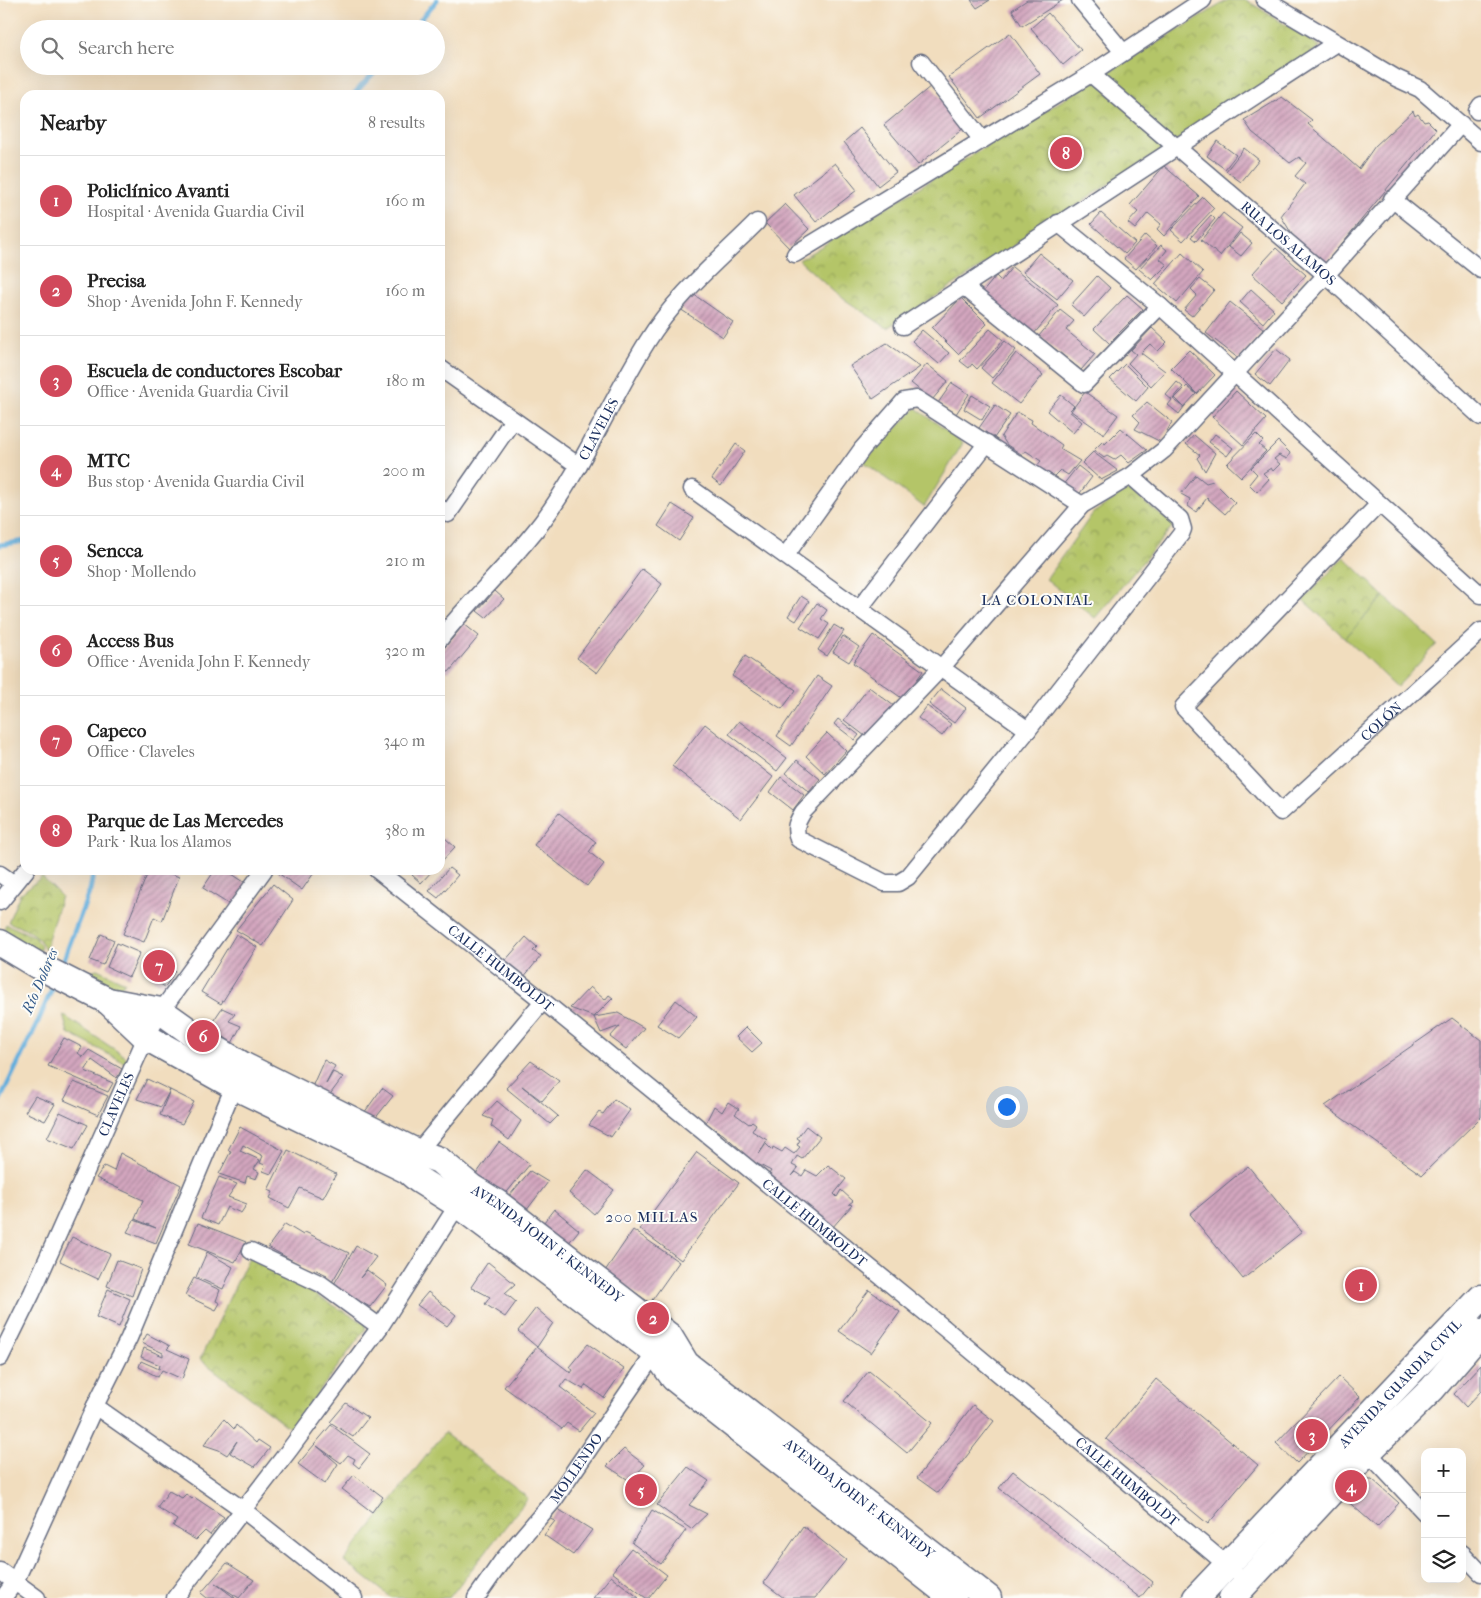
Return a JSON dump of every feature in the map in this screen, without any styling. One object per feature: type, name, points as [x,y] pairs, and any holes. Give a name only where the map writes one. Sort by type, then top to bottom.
[{"type":"main road","name":"AVENIDA JOHN F. KENNEDY","points":[[0,942],[37,965],[108,1002],[146,1037],[239,1076],[412,1161],[419,1180],[464,1195],[662,1344],[674,1378],[753,1428],[933,1568],[988,1598]]},
{"type":"main road","name":"AVENIDA JOHN F. KENNEDY","points":[[108,1002],[161,1011],[203,1041],[239,1076]]},
{"type":"main road","name":"AVENIDA GUARDIA CIVIL","points":[[1239,1590],[1360,1443],[1478,1308]]},
{"type":"main road","name":"AVENIDA GUARDIA CIVIL","points":[[1196,1598],[1227,1565],[1360,1443],[1432,1389],[1481,1332]]},
{"type":"main road","name":"AVENIDA JOHN F. KENNEDY","points":[[933,1568],[953,1598]]},
{"type":"street","points":[[1080,0],[1123,52]]},
{"type":"street","points":[[795,254],[1091,74],[1203,0]]},
{"type":"street","points":[[1265,0],[1396,78],[1420,89],[1481,142]]},
{"type":"street","points":[[903,326],[1336,43]]},
{"type":"street","points":[[921,62],[982,140]]},
{"type":"street","name":"RUA LOS ALAMOS","points":[[1091,74],[1326,275],[1481,418]]},
{"type":"street","points":[[1131,476],[1180,519],[1183,529],[1125,607],[1028,730],[908,877],[898,883],[885,883],[798,839],[795,832],[796,823],[803,812],[942,667],[1082,505],[1131,476],[1164,450],[1462,124]]},
{"type":"street","points":[[1392,199],[1481,270]]},
{"type":"street","name":"CLAVELES","points":[[445,633],[541,523],[579,466],[648,341],[675,306],[757,222]]},
{"type":"street","points":[[1058,223],[1160,306],[1236,372],[1378,504],[1481,595]]},
{"type":"street","points":[[963,286],[1084,384],[1160,306]]},
{"type":"street","points":[[445,372],[579,466]]},
{"type":"street","points":[[786,555],[862,448],[904,401],[917,399],[1082,505]]},
{"type":"street","points":[[445,512],[448,514],[513,420]]},
{"type":"street","points":[[859,609],[987,443]]},
{"type":"street","points":[[692,489],[1028,730]]},
{"type":"street","name":"COLÓN","points":[[1378,504],[1183,707],[1281,812],[1481,631]]},
{"type":"street","points":[[0,902],[7,879],[20,873]]},
{"type":"street","name":"CLAVELES","points":[[0,1358],[32,1293],[146,1037],[161,1011],[260,875]]},
{"type":"street","name":"CALLE HUMBOLDT","points":[[384,875],[543,1001],[943,1327],[1227,1565],[1239,1590]]},
{"type":"street","points":[[412,1161],[543,1001]]},
{"type":"street","points":[[3,1598],[15,1582],[95,1406],[130,1338],[239,1076]]},
{"type":"street","points":[[175,1598],[242,1509],[290,1450],[380,1327],[464,1195]]},
{"type":"street","points":[[251,1251],[321,1284],[380,1327]]},
{"type":"street","name":"MOLLENDO","points":[[476,1598],[502,1561],[554,1500],[662,1344]]},
{"type":"street","points":[[95,1406],[242,1509],[354,1598]]},
{"type":"street","points":[[1360,1443],[1421,1509]]},
{"type":"street","points":[[1466,1557],[1481,1573]]},
{"type":"street","points":[[0,1571],[37,1598]]},
{"type":"green space","points":[[1228,0],[1246,0],[1321,47],[887,328],[835,293],[799,260]]},
{"type":"green space","points":[[916,408],[963,443],[924,507],[864,462]]},
{"type":"green space","points":[[1128,490],[1174,525],[1095,618],[1046,579],[1093,513]]},
{"type":"green space","points":[[1344,557],[1384,596],[1345,638],[1303,600]]},
{"type":"green space","points":[[1384,596],[1437,644],[1397,687],[1345,638]]},
{"type":"green space","points":[[42,877],[61,896],[45,950],[39,939],[25,929],[8,922],[20,894]]},
{"type":"green space","points":[[6,924],[35,937],[41,946],[39,953],[3,931]]},
{"type":"green space","points":[[97,969],[125,982],[117,994],[75,976]]},
{"type":"green space","points":[[63,1015],[126,1057],[127,1064],[68,1033]]},
{"type":"green space","points":[[249,1257],[366,1324],[365,1330],[291,1429],[200,1359]]},
{"type":"green space","points":[[444,1433],[528,1498],[449,1598],[392,1598],[344,1561]]},
{"type":"building","points":[[971,0],[990,0],[977,8]]},
{"type":"building","points":[[1027,0],[1063,0],[1022,26],[1012,10]]},
{"type":"building","points":[[1048,13],[1081,50],[1063,65],[1031,28]]},
{"type":"building","points":[[1010,33],[1040,74],[980,118],[949,77]]},
{"type":"building","points":[[931,86],[965,127],[918,165],[884,125]]},
{"type":"building","points":[[1282,97],[1312,120],[1308,124],[1359,169],[1375,146],[1413,111],[1415,116],[1418,114],[1424,122],[1428,121],[1436,129],[1325,264],[1296,241],[1281,216],[1305,184],[1295,176],[1306,163],[1299,157],[1290,163],[1252,132],[1244,120]]},
{"type":"building","points":[[860,128],[896,172],[878,186],[844,142]]},
{"type":"building","points":[[1217,141],[1236,155],[1225,169],[1207,156]]},
{"type":"building","points":[[1244,148],[1259,160],[1241,182],[1226,171]]},
{"type":"building","points":[[835,163],[857,190],[816,222],[794,195]]},
{"type":"building","points":[[1164,166],[1199,196],[1164,236],[1157,229],[1161,224],[1148,213],[1135,229],[1128,223],[1138,212],[1130,205]]},
{"type":"building","points":[[1203,197],[1214,208],[1183,241],[1171,230]]},
{"type":"building","points":[[785,204],[809,229],[789,248],[765,223]]},
{"type":"building","points":[[1101,213],[1135,243],[1125,254],[1091,224]]},
{"type":"building","points":[[1223,213],[1242,228],[1220,256],[1201,240]]},
{"type":"building","points":[[1211,215],[1215,219],[1196,241],[1191,237]]},
{"type":"building","points":[[1240,233],[1252,243],[1241,256],[1229,247]]},
{"type":"building","points":[[1145,235],[1157,246],[1136,269],[1124,259]]},
{"type":"building","points":[[1161,245],[1167,250],[1160,259],[1167,265],[1152,280],[1139,269]]},
{"type":"building","points":[[1276,248],[1306,275],[1282,301],[1252,274]]},
{"type":"building","points":[[1039,253],[1073,280],[1057,299],[1023,272]]},
{"type":"building","points":[[1182,253],[1203,272],[1177,303],[1155,284]]},
{"type":"building","points":[[1012,267],[1058,305],[1033,335],[982,293],[996,276],[1001,281]]},
{"type":"building","points":[[1097,276],[1110,288],[1084,317],[1071,305]]},
{"type":"building","points":[[1200,279],[1214,290],[1192,316],[1184,310],[1197,295],[1191,289]]},
{"type":"building","points":[[1251,289],[1274,310],[1263,323],[1240,302]]},
{"type":"building","points":[[693,294],[733,322],[723,337],[680,309]]},
{"type":"building","points":[[1127,295],[1143,309],[1109,343],[1094,329]]},
{"type":"building","points":[[961,298],[987,324],[958,354],[932,328]]},
{"type":"building","points":[[1230,302],[1264,329],[1239,359],[1206,333]]},
{"type":"building","points":[[1060,310],[1074,321],[1066,330],[1095,354],[1081,370],[1039,336]]},
{"type":"building","points":[[1152,328],[1167,342],[1158,351],[1150,344],[1141,353],[1165,371],[1151,386],[1128,363],[1136,354],[1131,350]]},
{"type":"building","points":[[990,329],[1003,340],[977,369],[972,364],[969,368],[960,361]]},
{"type":"building","points":[[922,330],[949,353],[939,364],[912,341]]},
{"type":"building","points":[[1005,341],[1016,350],[992,378],[981,368]]},
{"type":"building","points":[[887,343],[920,367],[873,399],[850,366]]},
{"type":"building","points":[[1276,349],[1290,360],[1270,386],[1255,374]]},
{"type":"building","points":[[1189,350],[1215,375],[1197,394],[1171,368]]},
{"type":"building","points":[[1016,353],[1043,375],[1019,404],[992,383]]},
{"type":"building","points":[[927,364],[948,381],[932,400],[911,383]]},
{"type":"building","points":[[1125,364],[1148,387],[1136,401],[1110,379]]},
{"type":"building","points":[[1177,382],[1183,387],[1173,399],[1184,407],[1179,414],[1168,405],[1172,400],[1166,395]]},
{"type":"building","points":[[952,383],[969,394],[956,414],[938,403]]},
{"type":"building","points":[[1187,386],[1196,394],[1184,407],[1175,398]]},
{"type":"building","points":[[1236,391],[1266,419],[1243,445],[1212,417]]},
{"type":"building","points":[[1085,392],[1118,415],[1104,434],[1071,411]]},
{"type":"building","points":[[972,395],[990,406],[982,420],[964,409]]},
{"type":"building","points":[[1061,395],[1074,406],[1069,411],[1082,422],[1073,433],[1047,411]]},
{"type":"building","points":[[1147,402],[1172,422],[1161,442],[1135,429],[1140,422],[1133,415]]},
{"type":"building","points":[[995,405],[1010,415],[994,438],[979,428]]},
{"type":"building","points":[[1017,412],[1032,420],[1031,423],[1062,445],[1060,449],[1080,461],[1068,475],[1060,470],[1052,478],[1036,467],[1041,461],[1026,451],[1021,454],[1007,445],[1001,436]]},
{"type":"building","points":[[1121,428],[1147,450],[1129,463],[1121,455],[1114,460],[1107,456],[1104,458],[1094,450],[1103,441],[1105,444]]},
{"type":"building","points":[[1215,434],[1233,448],[1227,456],[1209,442]]},
{"type":"building","points":[[1256,434],[1263,441],[1259,445],[1266,451],[1241,477],[1227,464]]},
{"type":"building","points":[[1194,435],[1215,453],[1205,471],[1197,458],[1200,455],[1186,444]]},
{"type":"building","points":[[1278,441],[1290,453],[1287,459],[1279,455],[1274,459],[1280,464],[1273,471],[1271,468],[1263,473],[1269,479],[1257,492],[1249,484],[1257,474],[1251,468]]},
{"type":"building","points":[[736,444],[745,451],[721,486],[712,479]]},
{"type":"building","points":[[1093,452],[1118,471],[1101,480],[1082,463]]},
{"type":"building","points":[[1078,466],[1092,477],[1077,497],[1062,486]]},
{"type":"building","points":[[1196,475],[1206,483],[1213,481],[1235,503],[1225,514],[1207,498],[1196,512],[1188,506],[1190,499],[1181,494]]},
{"type":"building","points":[[672,504],[694,518],[679,541],[658,526]]},
{"type":"building","points":[[642,569],[662,584],[597,673],[577,658]]},
{"type":"building","points":[[495,591],[504,599],[486,618],[477,611]]},
{"type":"building","points":[[801,596],[809,601],[796,621],[788,616]]},
{"type":"building","points":[[817,603],[827,610],[821,619],[829,624],[819,639],[800,627]]},
{"type":"building","points":[[464,624],[479,636],[449,672],[445,671],[445,647]]},
{"type":"building","points":[[834,625],[844,631],[827,656],[818,650]]},
{"type":"building","points":[[873,635],[923,671],[903,699],[853,663]]},
{"type":"building","points":[[843,636],[859,647],[849,662],[833,652]]},
{"type":"building","points":[[745,656],[796,690],[782,709],[732,676]]},
{"type":"building","points":[[817,676],[832,686],[791,746],[777,736]]},
{"type":"building","points":[[869,687],[894,706],[869,739],[844,720]]},
{"type":"building","points":[[941,689],[966,708],[954,723],[929,704]]},
{"type":"building","points":[[927,706],[951,724],[942,736],[918,718]]},
{"type":"building","points":[[838,719],[859,735],[855,740],[834,724]]},
{"type":"building","points":[[739,721],[787,758],[777,771],[729,734]]},
{"type":"building","points":[[705,724],[773,777],[741,819],[672,766]]},
{"type":"building","points":[[827,733],[846,751],[825,774],[806,756]]},
{"type":"building","points":[[797,760],[820,779],[809,792],[786,773]]},
{"type":"building","points":[[781,777],[804,795],[793,810],[770,792]]},
{"type":"building","points":[[559,813],[596,842],[589,852],[604,864],[587,886],[534,845]]},
{"type":"building","points":[[445,838],[455,847],[445,858]]},
{"type":"building","points":[[449,868],[458,875],[438,898],[429,891],[445,875]]},
{"type":"building","points":[[147,875],[174,875],[179,877],[162,921],[154,917],[144,942],[123,934]]},
{"type":"building","points":[[212,875],[234,875],[247,884],[233,907],[203,888]]},
{"type":"building","points":[[281,875],[312,875],[302,890]]},
{"type":"building","points":[[412,875],[428,875],[421,883]]},
{"type":"building","points":[[273,884],[293,900],[263,946],[236,930]]},
{"type":"building","points":[[101,934],[114,940],[103,965],[90,960]]},
{"type":"building","points":[[236,934],[257,947],[221,1004],[201,992]]},
{"type":"building","points":[[526,937],[537,947],[533,951],[541,956],[523,978],[503,963]]},
{"type":"building","points":[[117,943],[140,953],[129,977],[107,967]]},
{"type":"building","points":[[160,961],[175,971],[165,987],[150,977]]},
{"type":"building","points":[[590,987],[605,1000],[609,995],[613,998],[594,1017],[570,1008]]},
{"type":"building","points":[[676,1000],[697,1017],[678,1038],[657,1025]]},
{"type":"building","points":[[222,1008],[235,1014],[229,1021],[241,1026],[228,1051],[203,1036]]},
{"type":"building","points":[[618,1013],[644,1028],[626,1049],[610,1037],[620,1026],[601,1033],[594,1017]]},
{"type":"building","points":[[1452,1018],[1481,1040],[1481,1117],[1422,1175],[1325,1106]]},
{"type":"building","points":[[746,1027],[762,1043],[752,1052],[736,1037]]},
{"type":"building","points":[[64,1038],[82,1047],[78,1053],[83,1057],[89,1050],[122,1069],[117,1078],[92,1060],[85,1071],[113,1083],[108,1092],[48,1066]]},
{"type":"building","points":[[324,1060],[335,1066],[326,1084],[333,1072],[343,1077],[328,1097],[311,1089]]},
{"type":"building","points":[[531,1061],[559,1081],[542,1101],[522,1086],[558,1116],[550,1124],[506,1088]]},
{"type":"building","points":[[147,1079],[170,1090],[161,1107],[137,1099]]},
{"type":"building","points":[[74,1082],[108,1096],[98,1115],[64,1100]]},
{"type":"building","points":[[382,1088],[393,1096],[370,1125],[359,1120]]},
{"type":"building","points":[[170,1090],[194,1102],[182,1124],[160,1115]]},
{"type":"building","points":[[35,1096],[55,1104],[45,1121],[25,1112]]},
{"type":"building","points":[[614,1099],[630,1110],[611,1137],[589,1125],[599,1112],[603,1114]]},
{"type":"building","points":[[497,1101],[521,1121],[509,1140],[491,1126],[493,1120],[483,1116]]},
{"type":"building","points":[[728,1102],[739,1109],[735,1114],[749,1124],[752,1121],[756,1124],[752,1131],[767,1140],[759,1154],[766,1144],[772,1150],[773,1147],[782,1152],[785,1148],[794,1154],[800,1147],[797,1145],[800,1140],[797,1138],[806,1126],[820,1137],[802,1159],[797,1156],[792,1165],[798,1168],[792,1176],[796,1172],[802,1176],[806,1170],[817,1176],[828,1165],[846,1179],[834,1194],[837,1197],[841,1190],[853,1201],[849,1204],[852,1205],[832,1228],[767,1177],[771,1171],[737,1153],[740,1149],[723,1134],[705,1124],[714,1106],[722,1112]]},
{"type":"building","points":[[60,1112],[88,1125],[74,1149],[47,1138]]},
{"type":"building","points":[[240,1127],[284,1151],[271,1174],[263,1171],[265,1165],[260,1163],[263,1156],[243,1145],[240,1151],[260,1160],[254,1169],[259,1172],[256,1179],[247,1176],[245,1183],[219,1174],[231,1151],[228,1150]]},
{"type":"building","points":[[499,1142],[530,1164],[499,1202],[470,1183]]},
{"type":"building","points":[[288,1150],[336,1174],[323,1198],[300,1188],[289,1208],[270,1198],[273,1192],[268,1190]]},
{"type":"building","points":[[697,1152],[739,1183],[681,1260],[640,1229]]},
{"type":"building","points":[[120,1153],[181,1185],[156,1243],[127,1232],[134,1220],[156,1228],[135,1219],[143,1200],[96,1178],[104,1166],[114,1171]]},
{"type":"building","points":[[1248,1166],[1302,1232],[1243,1279],[1190,1214]]},
{"type":"building","points":[[587,1170],[614,1190],[594,1214],[569,1193]]},
{"type":"building","points":[[530,1171],[548,1182],[523,1215],[504,1202]]},
{"type":"building","points":[[219,1177],[237,1184],[228,1197],[247,1204],[241,1213],[227,1207],[218,1225],[201,1218]]},
{"type":"building","points":[[554,1209],[579,1230],[563,1250],[537,1231]]},
{"type":"building","points":[[198,1223],[246,1242],[235,1262],[189,1244]]},
{"type":"building","points":[[285,1224],[303,1235],[305,1232],[349,1253],[332,1282],[325,1279],[327,1275],[314,1269],[313,1272],[268,1247]]},
{"type":"building","points":[[633,1230],[679,1262],[650,1303],[605,1271]]},
{"type":"building","points":[[72,1237],[110,1254],[98,1279],[60,1261]]},
{"type":"building","points":[[356,1246],[376,1257],[360,1278],[367,1270],[387,1285],[370,1307],[333,1286]]},
{"type":"building","points":[[207,1252],[233,1267],[223,1289],[196,1277]]},
{"type":"building","points":[[117,1260],[141,1269],[132,1296],[107,1286]]},
{"type":"building","points":[[488,1262],[515,1284],[505,1293],[516,1302],[505,1317],[485,1304],[490,1297],[471,1287]]},
{"type":"building","points":[[194,1278],[220,1290],[216,1301],[220,1303],[216,1310],[185,1295]]},
{"type":"building","points":[[108,1289],[130,1299],[119,1327],[96,1317]]},
{"type":"building","points":[[869,1290],[900,1312],[871,1353],[839,1331]]},
{"type":"building","points":[[428,1292],[456,1315],[447,1326],[417,1305]]},
{"type":"building","points":[[536,1308],[553,1323],[537,1347],[518,1331]]},
{"type":"building","points":[[147,1334],[170,1346],[167,1349],[189,1359],[182,1379],[162,1370],[158,1377],[139,1367],[141,1361],[159,1369],[160,1365],[141,1357],[144,1348],[163,1356],[163,1353],[142,1343]]},
{"type":"building","points":[[588,1344],[624,1369],[604,1398],[586,1385],[583,1389],[566,1379],[560,1387],[594,1413],[579,1431],[567,1423],[562,1429],[504,1387],[537,1347],[571,1373],[573,1370],[569,1367]]},
{"type":"building","points":[[1481,1365],[1481,1391],[1466,1407],[1454,1394]]},
{"type":"building","points":[[869,1371],[932,1423],[907,1453],[844,1401]]},
{"type":"building","points":[[1339,1377],[1360,1397],[1297,1463],[1276,1443]]},
{"type":"building","points":[[1156,1379],[1258,1465],[1208,1524],[1106,1439]]},
{"type":"building","points":[[346,1403],[368,1418],[353,1437],[330,1422]]},
{"type":"building","points":[[973,1405],[994,1421],[938,1493],[917,1478]]},
{"type":"building","points":[[224,1419],[234,1429],[236,1425],[256,1443],[258,1440],[270,1448],[255,1467],[230,1453],[237,1441],[227,1455],[204,1445]]},
{"type":"building","points":[[331,1425],[370,1454],[359,1468],[353,1463],[355,1459],[348,1455],[341,1463],[317,1446],[338,1464],[325,1484],[298,1464]]},
{"type":"building","points":[[624,1449],[645,1465],[630,1481],[607,1466]]},
{"type":"building","points":[[688,1467],[709,1481],[689,1505],[707,1514],[691,1529],[657,1505]]},
{"type":"building","points":[[1013,1471],[1153,1582],[1140,1598],[999,1488]]},
{"type":"building","points":[[354,1475],[383,1497],[372,1512],[342,1489]]},
{"type":"building","points":[[1372,1479],[1399,1503],[1377,1527],[1344,1498],[1361,1481]]},
{"type":"building","points":[[169,1491],[182,1498],[186,1494],[192,1499],[194,1497],[224,1517],[210,1535],[205,1531],[196,1540],[173,1526],[177,1520],[157,1507]]},
{"type":"building","points":[[558,1509],[592,1530],[573,1555],[544,1535],[555,1521],[550,1519]]},
{"type":"building","points":[[652,1510],[686,1530],[661,1564],[632,1543]]},
{"type":"building","points":[[803,1526],[846,1560],[815,1598],[784,1598],[764,1583]]},
{"type":"building","points":[[631,1548],[667,1575],[649,1598],[646,1598],[612,1572]]},
{"type":"building","points":[[227,1563],[254,1580],[239,1598],[215,1583],[235,1598],[207,1598],[201,1593]]},
{"type":"building","points":[[611,1576],[639,1598],[593,1598]]},
{"type":"waterway","name":"Río Dolores","points":[[420,20],[437,0]]},
{"type":"waterway","name":"Río Dolores","points":[[358,90],[372,75]]},
{"type":"waterway","points":[[0,545],[20,542]]},
{"type":"waterway","name":"Río Dolores","points":[[61,967],[90,890],[93,875]]},
{"type":"waterway","name":"Río Dolores","points":[[0,1100],[55,982]]},
{"type":"place","name":"Parque de Las Mercedes","points":[[1066,153]]},
{"type":"place","name":"Capeco","points":[[159,966]]},
{"type":"place","name":"Access Bus","points":[[203,1036]]},
{"type":"place","name":"Policlínico Avanti","points":[[1361,1285]]},
{"type":"place","name":"Precisa","points":[[653,1318]]},
{"type":"place","name":"Escuela de conductores Escobar","points":[[1312,1435]]},
{"type":"place","name":"MTC","points":[[1351,1486]]},
{"type":"place","name":"Sencca","points":[[641,1490]]},
{"type":"district","name":"LA COLONIAL","points":[[1037,600]]},
{"type":"district","name":"200 MILLAS","points":[[652,1217]]}]
